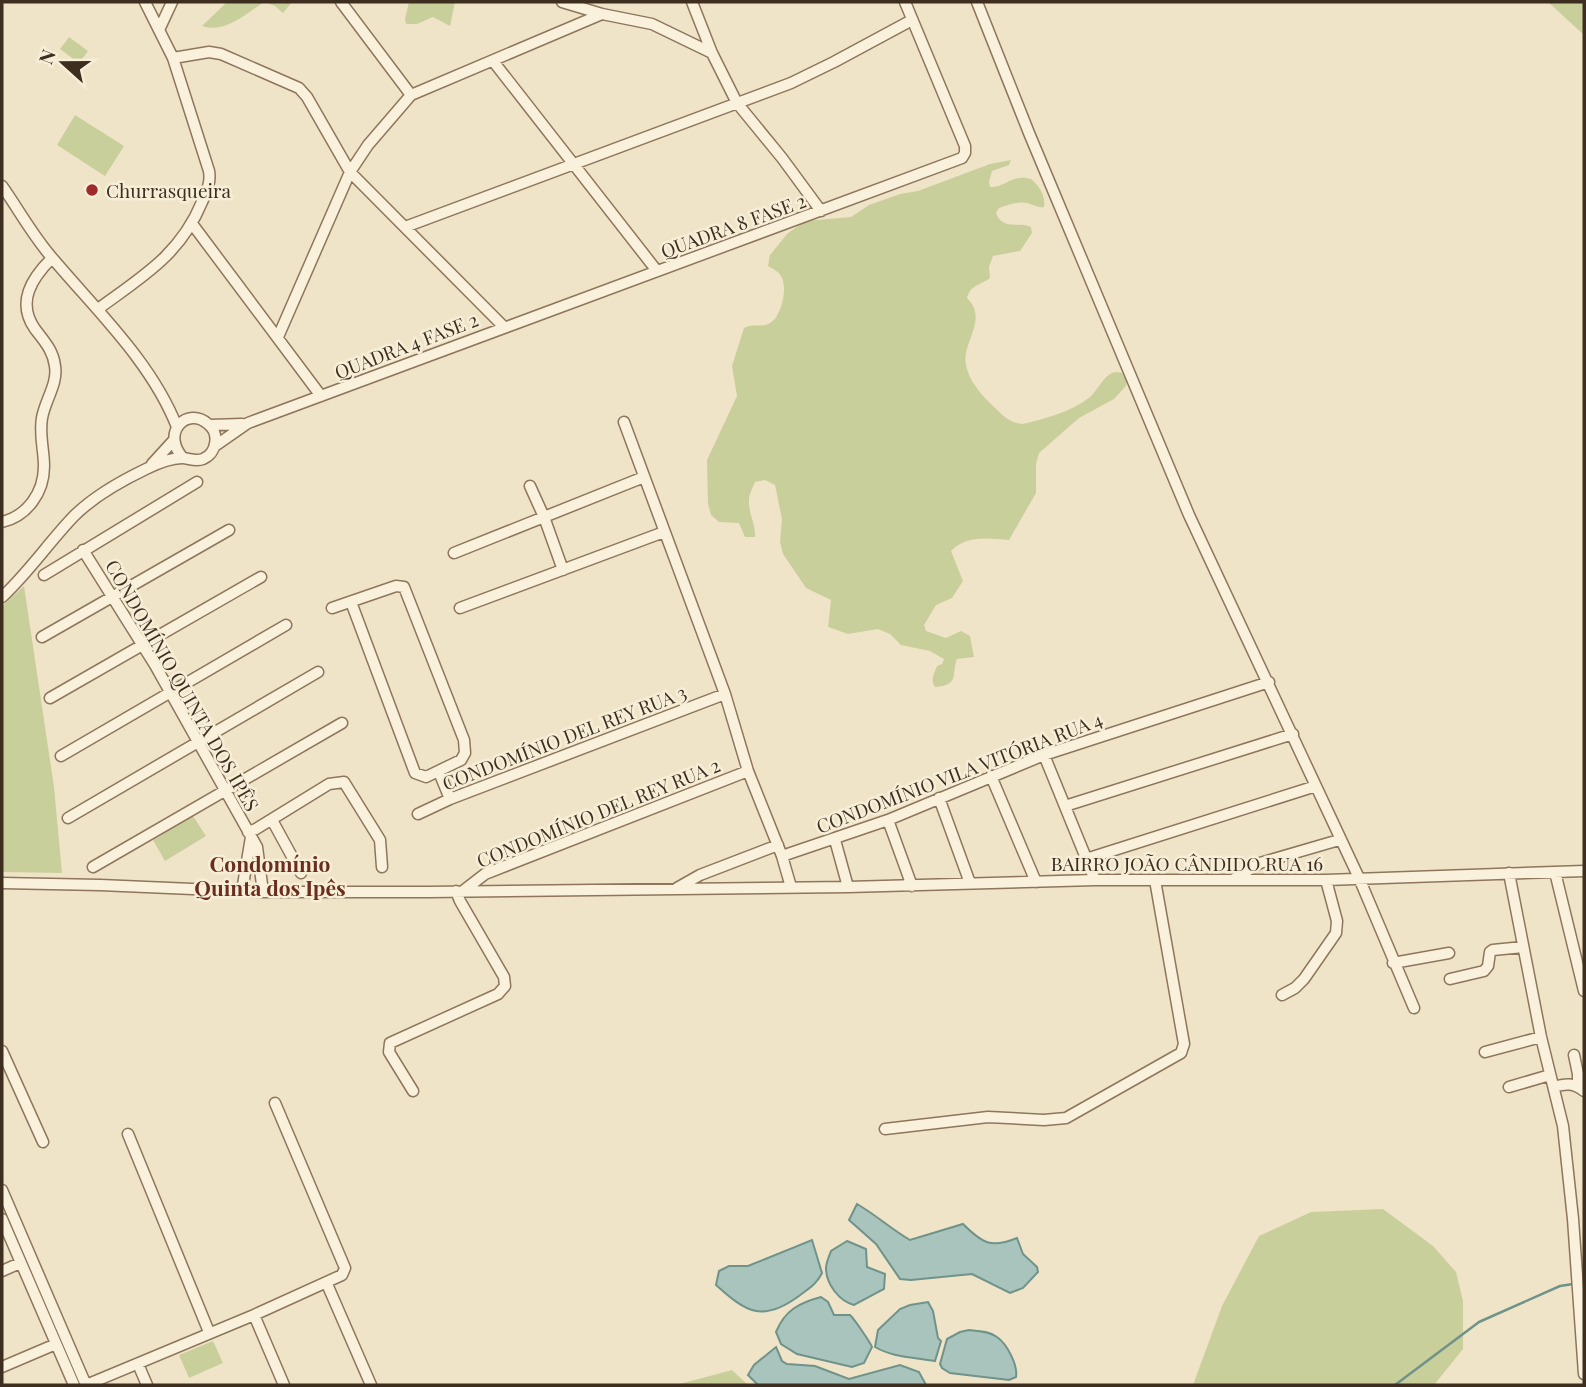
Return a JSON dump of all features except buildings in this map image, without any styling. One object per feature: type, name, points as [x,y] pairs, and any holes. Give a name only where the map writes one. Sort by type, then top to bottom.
[{"type":"street","points":[[98,309],[166,258],[193,225],[210,177],[173,58],[145,2]]},
{"type":"street","points":[[159,30],[172,2]]},
{"type":"street","points":[[341,2],[411,95]]},
{"type":"street","points":[[562,2],[601,15],[652,24],[712,53]]},
{"type":"street","points":[[692,2],[712,53],[737,103],[821,211]]},
{"type":"street","points":[[405,227],[814,73],[912,20],[905,2]]},
{"type":"street","points":[[977,2],[1184,502],[1359,877],[1413,1008]]},
{"type":"street","points":[[278,337],[350,172],[368,145],[411,95],[601,15]]},
{"type":"street","name":"QUADRA 8 FASE 2","points":[[504,327],[958,160],[965,153],[965,146],[912,20]]},
{"type":"street","points":[[173,58],[216,52],[299,88],[307,97],[350,172],[504,327]]},
{"type":"street","points":[[493,61],[657,271]]},
{"type":"street","points":[[2,186],[52,258],[98,309],[167,401],[177,427]]},
{"type":"street","points":[[193,225],[321,396]]},
{"type":"street","points":[[2,522],[21,514],[29,507],[43,480],[41,419],[56,371],[50,348],[32,323],[26,303],[32,281],[52,258]]},
{"type":"street","name":"QUADRA 4 FASE 2","points":[[248,423],[504,327]]},
{"type":"street","points":[[167,401],[192,418],[203,420],[210,425],[214,431],[215,446]]},
{"type":"street","points":[[147,468],[173,441],[177,427],[192,418]]},
{"type":"street","points":[[624,422],[725,694],[748,771],[778,845],[791,887]]},
{"type":"street","points":[[210,425],[248,423]]},
{"type":"street","points":[[2,597],[82,509],[147,468],[168,460],[202,460],[215,446],[248,423]]},
{"type":"street","points":[[173,441],[175,449],[183,458]]},
{"type":"street","points":[[454,553],[644,478]]},
{"type":"street","points":[[44,575],[197,482]]},
{"type":"street","points":[[530,486],[564,570]]},
{"type":"street","points":[[42,637],[229,530]]},
{"type":"street","points":[[460,608],[664,532]]},
{"type":"street","name":"CONDOMÍNIO QUINTA DOS IPÊS","points":[[83,551],[114,597],[257,847],[263,892]]},
{"type":"street","points":[[50,698],[261,577]]},
{"type":"street","points":[[332,608],[396,586],[401,585],[406,590],[464,740],[464,756],[439,772],[426,777],[415,773],[351,602]]},
{"type":"street","points":[[61,756],[286,625]]},
{"type":"street","points":[[68,818],[318,672]]},
{"type":"street","name":"CONDOMÍNIO VILA VITÓRIA RUA 4","points":[[782,856],[888,820],[1044,755],[1269,682]]},
{"type":"street","name":"CONDOMÍNIO DEL REY RUA 3","points":[[418,814],[450,799],[725,694]]},
{"type":"street","points":[[93,867],[342,723]]},
{"type":"street","points":[[1065,806],[1293,734]]},
{"type":"street","points":[[1044,755],[1095,880]]},
{"type":"street","name":"CONDOMÍNIO DEL REY RUA 2","points":[[460,891],[485,874],[748,771]]},
{"type":"street","points":[[439,772],[450,799]]},
{"type":"street","points":[[991,776],[1035,882]]},
{"type":"street","points":[[249,835],[329,783],[344,782],[380,840],[382,867]]},
{"type":"street","points":[[1086,859],[1316,786]]},
{"type":"street","points":[[939,798],[970,883]]},
{"type":"street","points":[[272,820],[301,873]]},
{"type":"street","points":[[888,820],[912,886]]},
{"type":"street","name":"CONDOMÍNIO QUINTA DOS IPÊS","points":[[242,891],[249,835]]},
{"type":"street","points":[[1234,879],[1260,863],[1339,839]]},
{"type":"street","points":[[835,840],[848,887]]},
{"type":"street","points":[[677,888],[700,875],[778,845]]},
{"type":"street","name":"BAIRRO JOÃO CÂNDIDO RUA 16","points":[[2,883],[263,892],[460,891],[912,886],[1095,880],[1325,880],[1584,871]]},
{"type":"street","points":[[1555,872],[1584,992]]},
{"type":"street","points":[[1509,873],[1541,1037],[1563,1126],[1579,1217],[1579,1315],[1584,1374]]},
{"type":"street","points":[[885,1129],[988,1117],[1044,1120],[1066,1118],[1181,1053],[1184,1044],[1155,880]]},
{"type":"street","points":[[1282,995],[1304,979],[1336,933],[1337,921],[1325,880]]},
{"type":"street","points":[[413,1091],[389,1052],[390,1044],[498,994],[505,986],[504,977],[460,901],[460,891]]},
{"type":"street","points":[[1450,979],[1484,971],[1493,950],[1523,947]]},
{"type":"street","points":[[1393,963],[1449,953]]},
{"type":"street","points":[[1485,1052],[1541,1037]]},
{"type":"street","points":[[2,1051],[43,1142]]},
{"type":"street","points":[[1574,1055],[1581,1089]]},
{"type":"street","points":[[1509,1087],[1550,1074]]},
{"type":"street","points":[[1554,1087],[1568,1084],[1581,1089]]},
{"type":"street","points":[[2,1191],[86,1385],[342,1276],[345,1268],[275,1103]]},
{"type":"street","points":[[128,1133],[209,1332]]},
{"type":"street","points":[[2,1219],[74,1385]]},
{"type":"street","points":[[2,1271],[20,1263]]},
{"type":"street","points":[[327,1283],[371,1385]]},
{"type":"street","points":[[254,1315],[284,1385]]},
{"type":"street","points":[[2,1367],[56,1344]]},
{"type":"street","points":[[138,1364],[147,1385]]},
{"type":"green space","points":[[227,2],[264,2],[227,25],[210,28],[202,26]]},
{"type":"green space","points":[[264,2],[292,2],[283,13]]},
{"type":"green space","points":[[409,2],[455,2],[450,26],[433,17],[417,24],[406,24]]},
{"type":"green space","points":[[1548,2],[1584,2],[1584,35]]},
{"type":"green space","points":[[69,37],[88,51],[79,63],[60,49]]},
{"type":"green space","points":[[75,115],[124,146],[105,176],[57,145]]},
{"type":"green space","points":[[1011,160],[1009,165],[992,171],[990,187],[1019,178],[1031,179],[1041,191],[1044,207],[1016,203],[999,208],[996,213],[999,219],[1007,224],[1031,227],[1032,233],[1020,251],[993,256],[989,267],[990,278],[969,293],[967,298],[976,318],[965,360],[969,375],[1002,415],[1013,422],[1023,424],[1058,414],[1083,402],[1112,373],[1122,373],[1127,382],[1114,399],[1079,418],[1039,453],[1036,464],[1036,493],[1009,540],[970,540],[951,551],[963,581],[952,598],[936,605],[924,625],[926,631],[946,638],[961,631],[970,636],[974,657],[957,659],[951,681],[935,687],[934,674],[944,659],[930,651],[901,645],[890,634],[878,629],[848,634],[828,627],[831,600],[806,588],[783,554],[780,542],[782,519],[775,485],[765,480],[755,482],[751,491],[749,505],[755,537],[745,537],[739,523],[719,522],[711,515],[708,504],[707,460],[737,396],[732,366],[744,328],[770,323],[781,308],[783,281],[778,273],[768,266],[770,255],[787,234],[805,221],[851,217],[869,205],[918,191],[990,164]]},
{"type":"green space","points":[[24,586],[54,787],[62,873],[2,872],[2,606]]},
{"type":"green space","points":[[193,816],[206,836],[165,861],[153,840]]},
{"type":"green space","points":[[1383,1209],[1433,1246],[1456,1272],[1463,1301],[1463,1349],[1434,1385],[1193,1385],[1222,1306],[1259,1236],[1311,1212]]},
{"type":"green space","points":[[213,1341],[223,1363],[189,1378],[179,1355]]},
{"type":"green space","points":[[732,1370],[748,1385],[676,1385]]},
{"type":"water","points":[[857,1204],[910,1240],[963,1224],[987,1242],[1000,1243],[1017,1238],[1023,1254],[1037,1267],[1038,1272],[1023,1288],[1010,1293],[972,1274],[900,1279],[876,1244],[849,1220]]},
{"type":"water","points":[[812,1240],[822,1273],[812,1286],[786,1304],[764,1312],[755,1311],[736,1302],[716,1285],[719,1271],[729,1266],[748,1266]]},
{"type":"water","points":[[847,1241],[866,1249],[867,1267],[885,1274],[884,1289],[854,1305],[839,1296],[831,1286],[826,1268],[831,1251]]},
{"type":"water","points":[[821,1297],[828,1302],[834,1315],[850,1315],[865,1336],[872,1347],[864,1363],[852,1367],[797,1354],[781,1344],[776,1332],[788,1313],[799,1305]]},
{"type":"water","points":[[928,1302],[941,1341],[935,1361],[897,1355],[875,1347],[878,1330],[900,1309]]},
{"type":"water","points":[[969,1330],[991,1334],[1001,1340],[1014,1361],[1016,1377],[1009,1380],[950,1373],[942,1368],[940,1364],[947,1339]]},
{"type":"water","points":[[776,1347],[782,1361],[787,1364],[815,1366],[849,1379],[900,1365],[919,1372],[926,1385],[758,1385],[748,1375],[754,1365]]},
{"type":"waterway","points":[[1395,1385],[1479,1322],[1560,1286],[1573,1284]]},
{"type":"place","name":"Churrasqueira","points":[[92,190]]},
{"type":"district","name":"Condomínio Quinta dos Ipês","points":[[270,875]]}]
